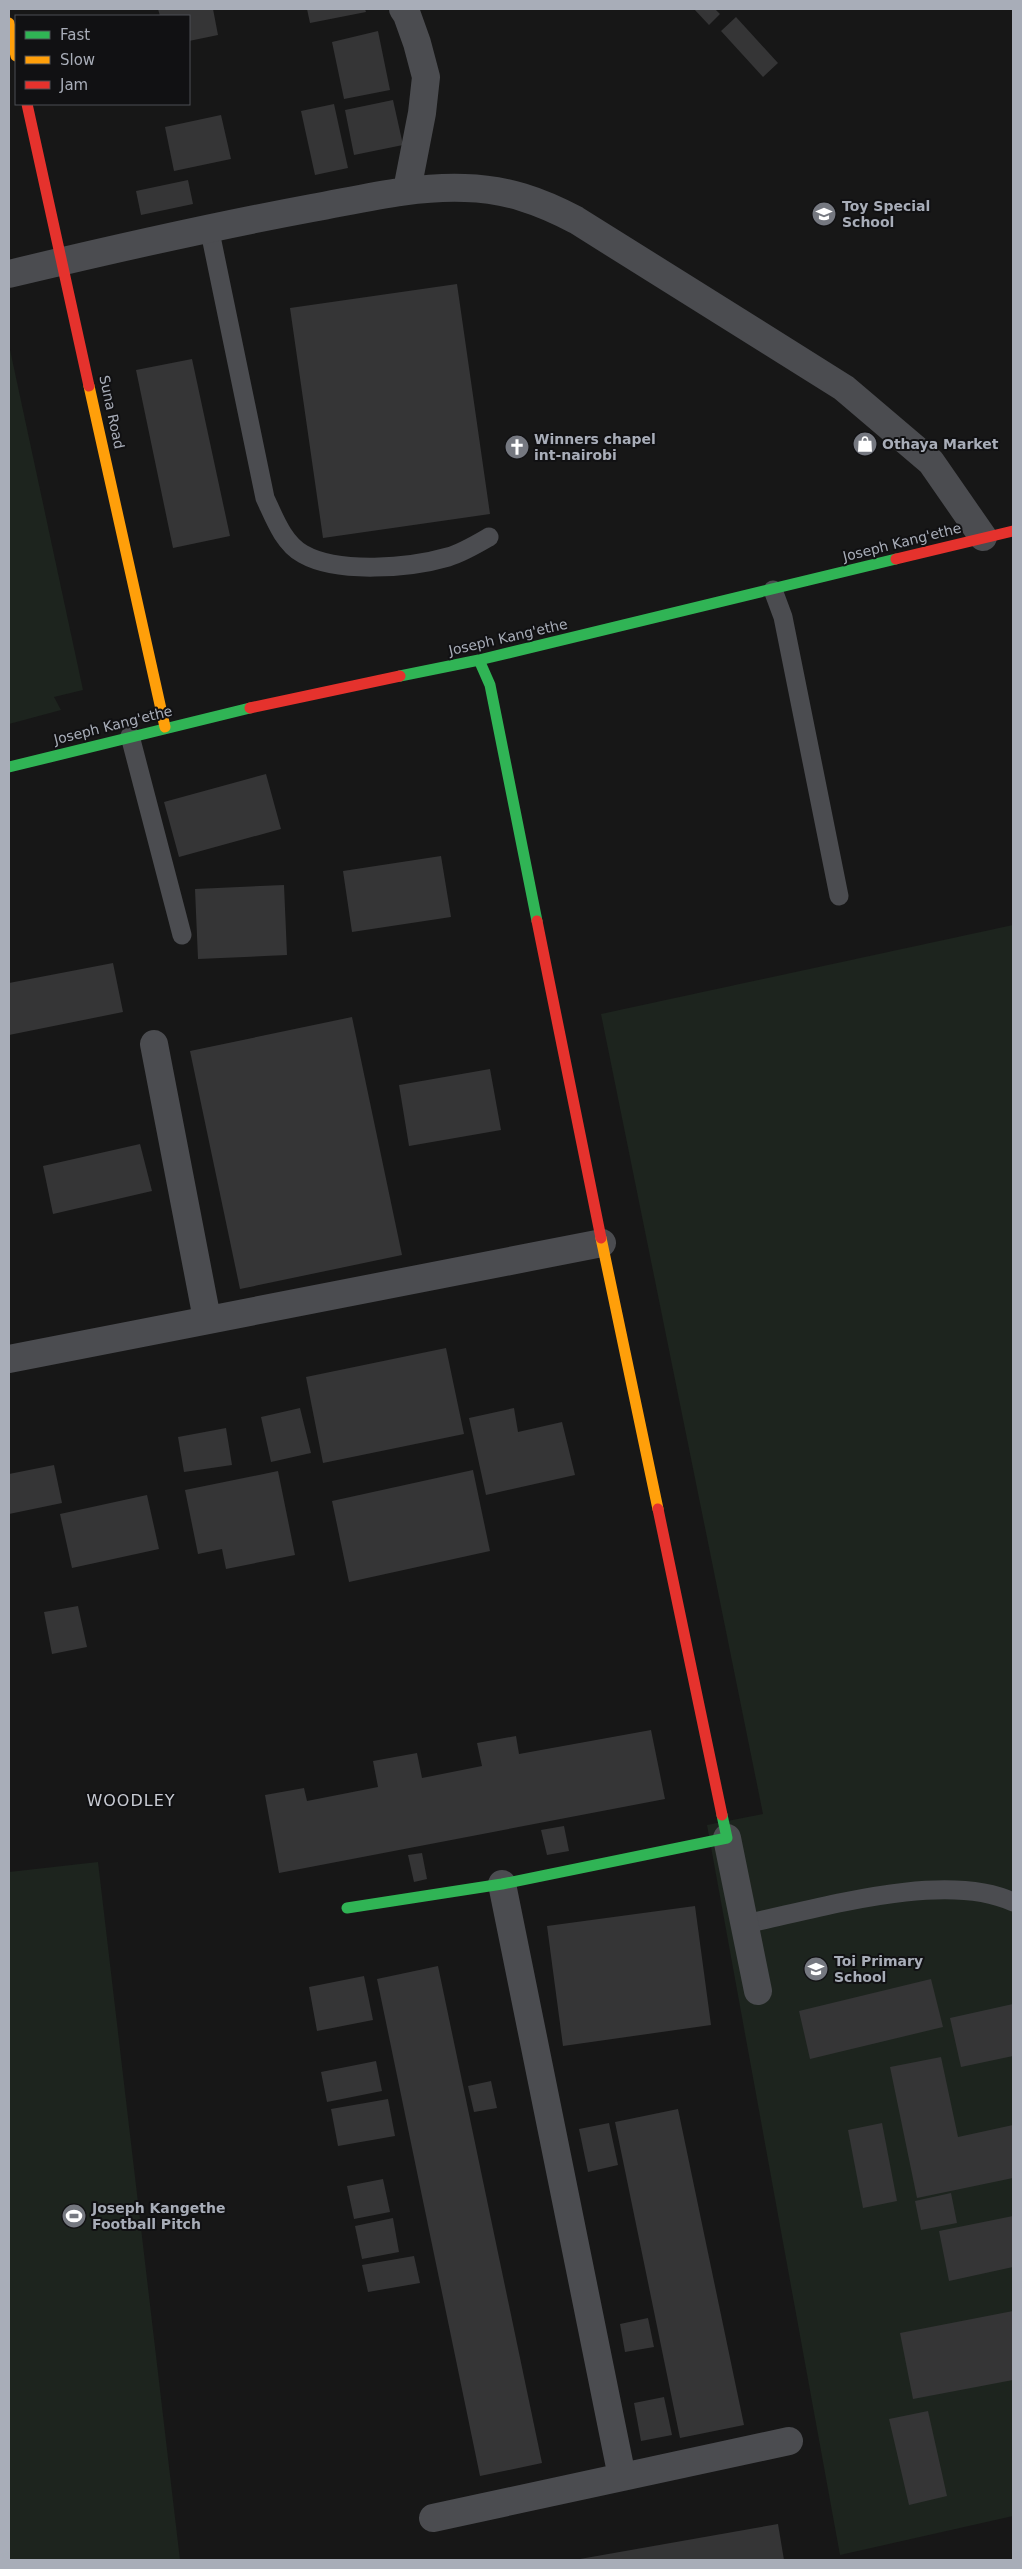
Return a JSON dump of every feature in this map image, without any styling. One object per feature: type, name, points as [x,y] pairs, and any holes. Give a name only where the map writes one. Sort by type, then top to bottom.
[{"type":"street","points":[[403,9],[408,15],[426,77],[422,113],[407,190]]},
{"type":"street","points":[[9,23],[15,51]]},
{"type":"street","name":"Suna Road","points":[[27,105],[64,261],[166,727]]},
{"type":"street","points":[[9,274],[209,228],[407,190],[465,188],[508,193],[542,203],[625,249],[844,388],[931,462],[983,537]]},
{"type":"street","name":"Joseph Kang'ethe","points":[[9,767],[166,727],[319,692],[479,660],[773,590],[983,537],[1013,532]]},
{"type":"street","points":[[479,660],[490,685],[602,1243],[758,1991]]},
{"type":"street","points":[[154,1044],[207,1319]]},
{"type":"street","points":[[9,1359],[602,1243]]},
{"type":"street","points":[[347,1908],[502,1884],[727,1838]]},
{"type":"street","points":[[502,1884],[622,2477]]},
{"type":"street","points":[[433,2518],[789,2441]]},
{"type":"lane","points":[[209,228],[265,498],[278,527],[301,553],[319,561],[353,566],[402,565],[450,557],[490,537]]},
{"type":"lane","points":[[773,590],[783,617],[839,896]]},
{"type":"lane","points":[[130,736],[182,935]]},
{"type":"lane","points":[[745,1924],[924,1889],[963,1889],[1013,1902]]},
{"type":"shaded area","points":[[9,345],[83,690],[54,697],[61,710],[9,724]]},
{"type":"shaded area","points":[[1013,925],[1013,2516],[840,2555],[707,1825],[763,1814],[601,1014]]},
{"type":"shaded area","name":"Joseph Kangethe Football Pitch","points":[[98,1862],[180,2560],[9,2560],[9,1872]]},
{"type":"building","points":[[158,9],[213,9],[218,35],[190,41],[190,15],[160,15]]},
{"type":"building","points":[[307,9],[365,9],[366,12],[310,23]]},
{"type":"building","points":[[694,9],[715,9],[720,14],[709,25]]},
{"type":"building","points":[[736,17],[778,63],[763,77],[721,31]]},
{"type":"building","points":[[378,31],[390,90],[344,99],[332,42]]},
{"type":"building","points":[[393,100],[403,145],[354,155],[345,110]]},
{"type":"building","points":[[334,104],[348,168],[315,175],[301,111]]},
{"type":"building","points":[[221,115],[231,159],[174,171],[165,127]]},
{"type":"building","points":[[188,180],[193,204],[141,215],[136,191]]},
{"type":"building","points":[[457,284],[490,514],[323,538],[290,308]]},
{"type":"building","points":[[192,359],[230,536],[173,548],[136,370]]},
{"type":"building","points":[[266,774],[281,829],[179,857],[164,802]]},
{"type":"building","points":[[441,856],[451,917],[352,932],[343,871]]},
{"type":"building","points":[[284,885],[287,955],[198,959],[195,889]]},
{"type":"building","points":[[113,963],[123,1012],[9,1035],[9,983]]},
{"type":"building","points":[[352,1017],[402,1255],[240,1289],[190,1051]]},
{"type":"building","points":[[490,1069],[501,1130],[409,1146],[399,1085]]},
{"type":"building","points":[[140,1144],[152,1191],[53,1214],[43,1166]]},
{"type":"building","points":[[446,1348],[464,1434],[323,1463],[306,1377]]},
{"type":"building","points":[[300,1408],[311,1453],[271,1462],[261,1417]]},
{"type":"building","points":[[514,1408],[518,1432],[562,1422],[575,1475],[486,1495],[469,1418]]},
{"type":"building","points":[[226,1428],[232,1465],[184,1472],[178,1437]]},
{"type":"building","points":[[54,1465],[62,1503],[9,1514],[9,1474]]},
{"type":"building","points":[[473,1470],[490,1551],[349,1582],[332,1501]]},
{"type":"building","points":[[278,1471],[295,1555],[226,1569],[222,1549],[198,1554],[185,1490]]},
{"type":"building","points":[[147,1495],[159,1549],[72,1568],[60,1514]]},
{"type":"building","points":[[78,1606],[87,1647],[52,1654],[44,1612]]},
{"type":"building","points":[[651,1730],[665,1799],[279,1873],[265,1795],[304,1788],[307,1801],[378,1787],[373,1761],[417,1753],[422,1778],[482,1766],[477,1743],[516,1736],[519,1754]]},
{"type":"building","points":[[564,1826],[569,1851],[547,1855],[541,1830]]},
{"type":"building","points":[[422,1853],[427,1879],[414,1882],[408,1855]]},
{"type":"building","points":[[695,1906],[711,2025],[563,2046],[547,1926]]},
{"type":"building","points":[[438,1966],[542,2463],[480,2476],[377,1979]]},
{"type":"building","points":[[364,1976],[373,2020],[317,2031],[309,1987]]},
{"type":"building","points":[[931,1979],[943,2027],[810,2059],[799,2011]]},
{"type":"building","points":[[1013,2004],[1013,2056],[961,2067],[950,2018]]},
{"type":"building","points":[[941,2057],[958,2137],[1013,2125],[1013,2178],[917,2198],[890,2067]]},
{"type":"building","points":[[376,2061],[382,2091],[327,2102],[321,2072]]},
{"type":"building","points":[[491,2081],[497,2108],[474,2112],[468,2086]]},
{"type":"building","points":[[388,2099],[395,2136],[338,2146],[331,2109]]},
{"type":"building","points":[[678,2109],[744,2425],[680,2438],[615,2122]]},
{"type":"building","points":[[609,2123],[618,2165],[588,2172],[579,2129]]},
{"type":"building","points":[[882,2123],[897,2201],[863,2208],[848,2130]]},
{"type":"building","points":[[383,2179],[390,2212],[354,2219],[347,2186]]},
{"type":"building","points":[[951,2193],[957,2223],[921,2230],[915,2201]]},
{"type":"building","points":[[1013,2216],[1013,2267],[949,2281],[939,2231]]},
{"type":"building","points":[[393,2218],[399,2252],[362,2259],[355,2226]]},
{"type":"building","points":[[414,2256],[420,2283],[368,2292],[362,2265]]},
{"type":"building","points":[[1013,2311],[1013,2380],[913,2399],[900,2333]]},
{"type":"building","points":[[648,2318],[654,2347],[625,2352],[620,2324]]},
{"type":"building","points":[[664,2397],[672,2435],[641,2441],[634,2403]]},
{"type":"building","points":[[928,2411],[947,2496],[909,2505],[889,2419]]},
{"type":"building","points":[[778,2524],[784,2560],[580,2559]]},
{"type":"traffic: fast","points":[[400,676],[479,660],[896,559]]},
{"type":"traffic: fast","points":[[479,660],[490,685],[537,921]]},
{"type":"traffic: fast","points":[[9,767],[250,708]]},
{"type":"traffic: fast","points":[[347,1908],[502,1884],[727,1838],[722,1815]]},
{"type":"traffic: slow","points":[[9,23],[15,51]]},
{"type":"traffic: slow","points":[[89,386],[165,727]]},
{"type":"traffic: slow","points":[[601,1238],[658,1509]]},
{"type":"traffic: jam","points":[[27,105],[89,386]]},
{"type":"traffic: jam","points":[[896,559],[1013,531]]},
{"type":"traffic: jam","points":[[250,708],[400,676]]},
{"type":"traffic: jam","points":[[537,921],[601,1238]]},
{"type":"traffic: jam","points":[[658,1509],[722,1815]]},
{"type":"place","name":"Toy Special School","points":[[824,214]]},
{"type":"place","name":"Othaya Market","points":[[865,444]]},
{"type":"place","name":"Winners chapel int-nairobi","points":[[517,447]]},
{"type":"place","name":"Toi Primary School","points":[[816,1969]]},
{"type":"place","name":"Joseph Kangethe Football Pitch","points":[[74,2216]]},
{"type":"district","name":"WOODLEY","points":[[131,1800]]}]
